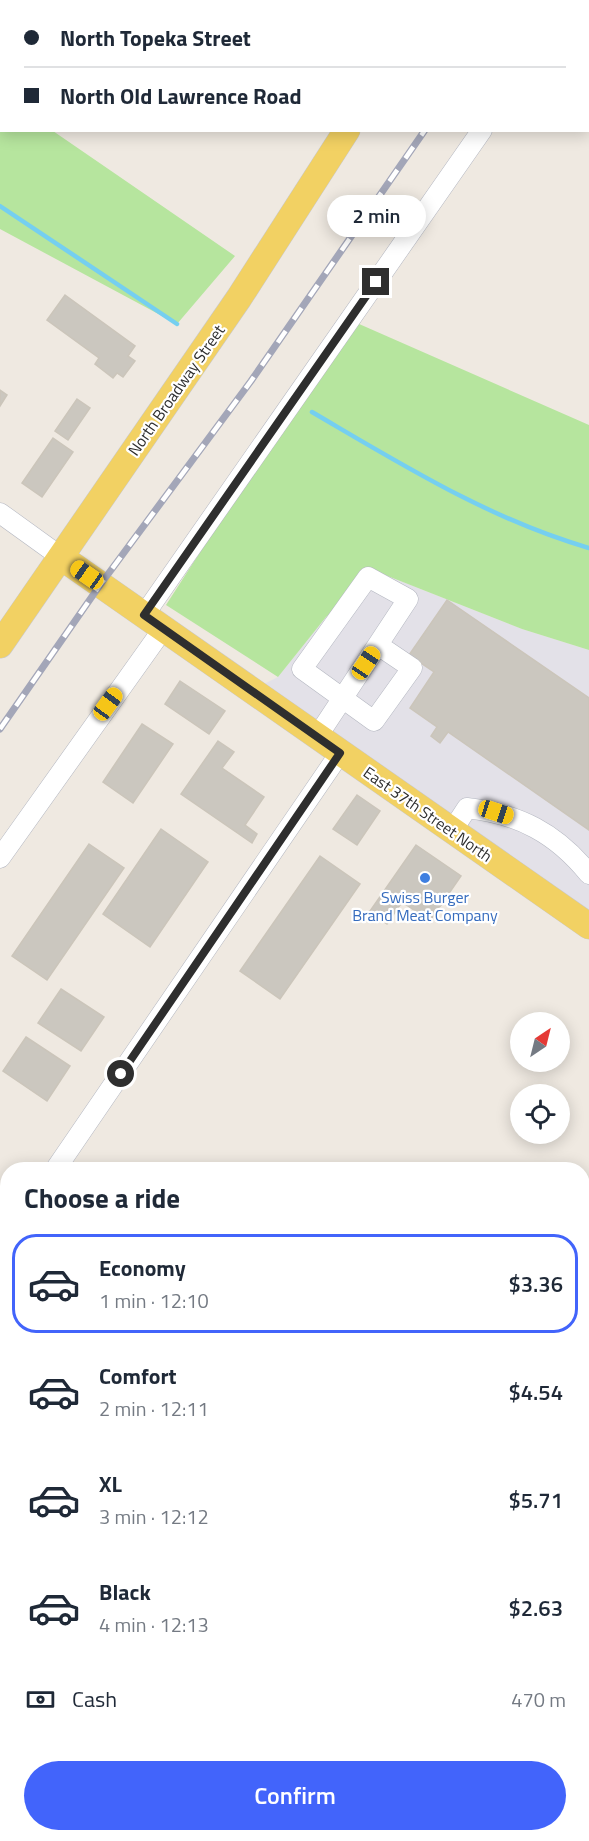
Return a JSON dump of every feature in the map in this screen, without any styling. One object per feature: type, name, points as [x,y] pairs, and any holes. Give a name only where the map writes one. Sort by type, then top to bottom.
[{"type":"main road","name":"North Broadway Street","points":[[0,645],[239,298],[346,132]]},
{"type":"main road","name":"East 37th Street North","points":[[61,557],[589,926]]},
{"type":"street","points":[[0,858],[153,622],[481,132]]},
{"type":"street","points":[[0,513],[61,557]]},
{"type":"street","points":[[317,737],[342,698],[408,599],[368,577],[302,669],[342,698],[374,721],[412,668],[378,645]]},
{"type":"street","points":[[65,1162],[340,753]]},
{"type":"street","points":[[452,831],[467,808],[496,812],[528,822],[573,854],[589,874]]},
{"type":"shaded area","points":[[380,573],[522,629],[589,650],[589,910],[262,685],[278,677],[326,617]]},
{"type":"green space","points":[[0,132],[54,132],[235,256],[177,324],[0,229]]},
{"type":"green space","points":[[350,320],[589,425],[589,650],[522,629],[380,573],[326,617],[278,677],[166,605]]},
{"type":"building","points":[[65,295],[135,346],[128,356],[135,361],[123,377],[117,373],[113,378],[95,364],[99,358],[47,320]]},
{"type":"building","points":[[0,390],[7,395],[0,406]]},
{"type":"building","points":[[77,399],[90,408],[68,440],[55,431]]},
{"type":"building","points":[[53,438],[73,452],[42,497],[22,483]]},
{"type":"building","points":[[447,600],[589,698],[589,830],[448,732],[440,743],[431,736],[437,727],[410,708],[434,672],[409,655]]},
{"type":"building","points":[[180,681],[225,711],[209,734],[165,704]]},
{"type":"building","points":[[142,724],[173,744],[133,803],[103,782]]},
{"type":"building","points":[[218,741],[234,752],[222,768],[264,797],[245,825],[257,834],[252,843],[181,794]]},
{"type":"building","points":[[357,795],[380,811],[357,845],[333,829]]},
{"type":"building","points":[[161,829],[208,862],[150,947],[103,914]]},
{"type":"building","points":[[89,844],[124,868],[47,980],[12,956]]},
{"type":"building","points":[[416,845],[461,876],[430,921],[402,902],[387,924],[370,911]]},
{"type":"building","points":[[320,856],[360,884],[280,999],[240,971]]},
{"type":"building","points":[[61,989],[104,1017],[81,1051],[38,1023]]},
{"type":"building","points":[[26,1037],[70,1066],[47,1101],[3,1071]]},
{"type":"waterway","points":[[0,206],[177,324]]},
{"type":"waterway","points":[[312,412],[446,489],[516,522],[589,548]]},
{"type":"railway","points":[[0,729],[100,585],[251,381],[424,132]]},
{"type":"place","name":"Swiss Burger Brand Meat Company","points":[[425,878]]},
{"type":"route","points":[[121,1074],[340,753],[144,615],[376,282]]}]
